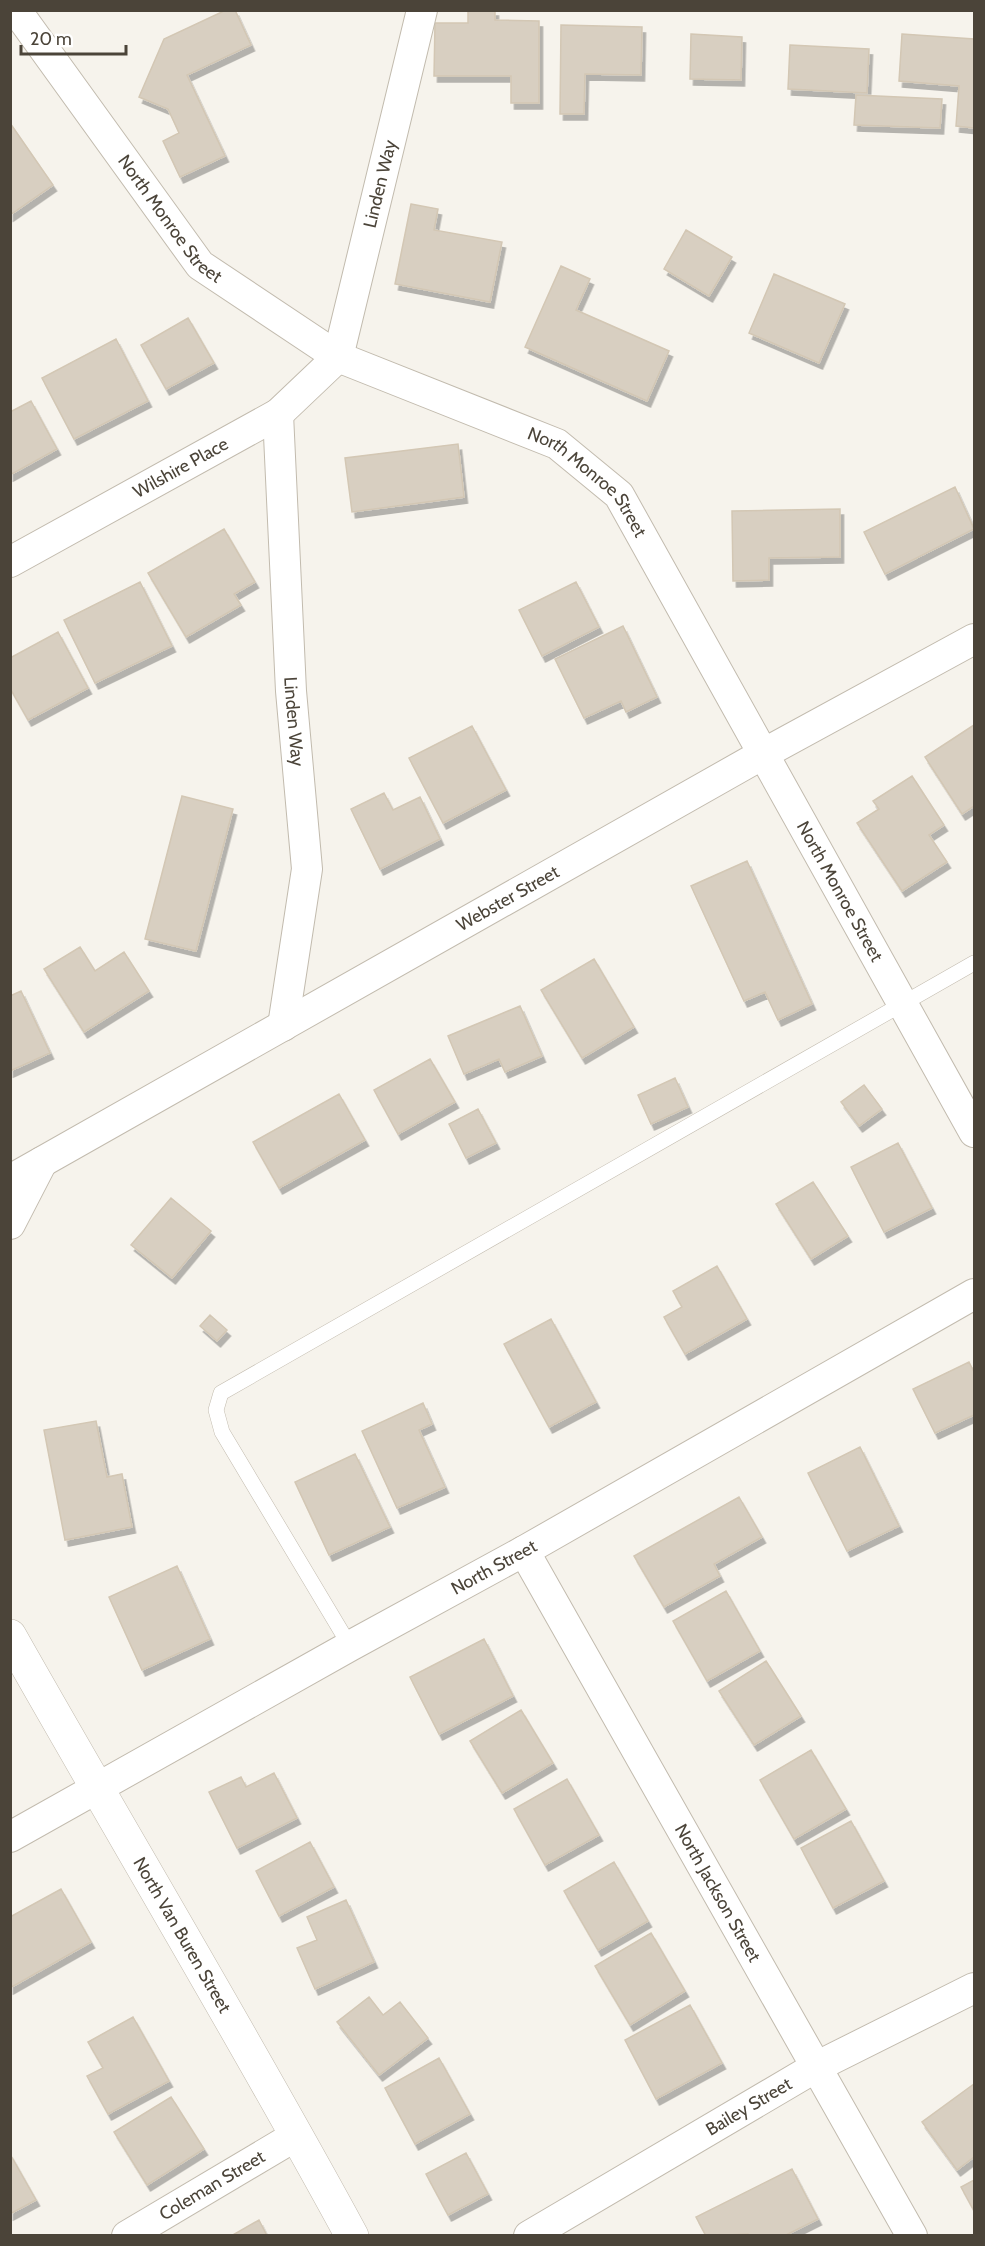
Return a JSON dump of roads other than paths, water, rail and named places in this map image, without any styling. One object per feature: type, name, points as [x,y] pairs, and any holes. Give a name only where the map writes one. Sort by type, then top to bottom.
[{"type":"street","name":"North Monroe Street","points":[[16,10],[200,265],[338,357],[557,444],[619,495],[975,1132]]},
{"type":"street","name":"Linden Way","points":[[338,357],[422,10]]},
{"type":"street","name":"Wilshire Place","points":[[10,562],[278,414],[338,357]]},
{"type":"street","name":"Linden Way","points":[[278,414],[291,691],[307,868],[283,1026]]},
{"type":"street","name":"Webster Street","points":[[10,1180],[763,754],[975,639]]},
{"type":"street","points":[[10,1224],[42,1162]]},
{"type":"street","name":"North Street","points":[[10,1837],[524,1551],[975,1294]]},
{"type":"street","name":"North Jackson Street","points":[[524,1551],[912,2235]]},
{"type":"street","name":"North Van Buren Street","points":[[10,1636],[297,2135],[352,2235]]},
{"type":"street","name":"Bailey Street","points":[[528,2235],[816,2067],[975,1988]]},
{"type":"street","name":"Coleman Street","points":[[127,2235],[297,2135]]},
{"type":"lane","points":[[350,1646],[222,1432],[216,1410],[221,1393],[975,963]]}]
